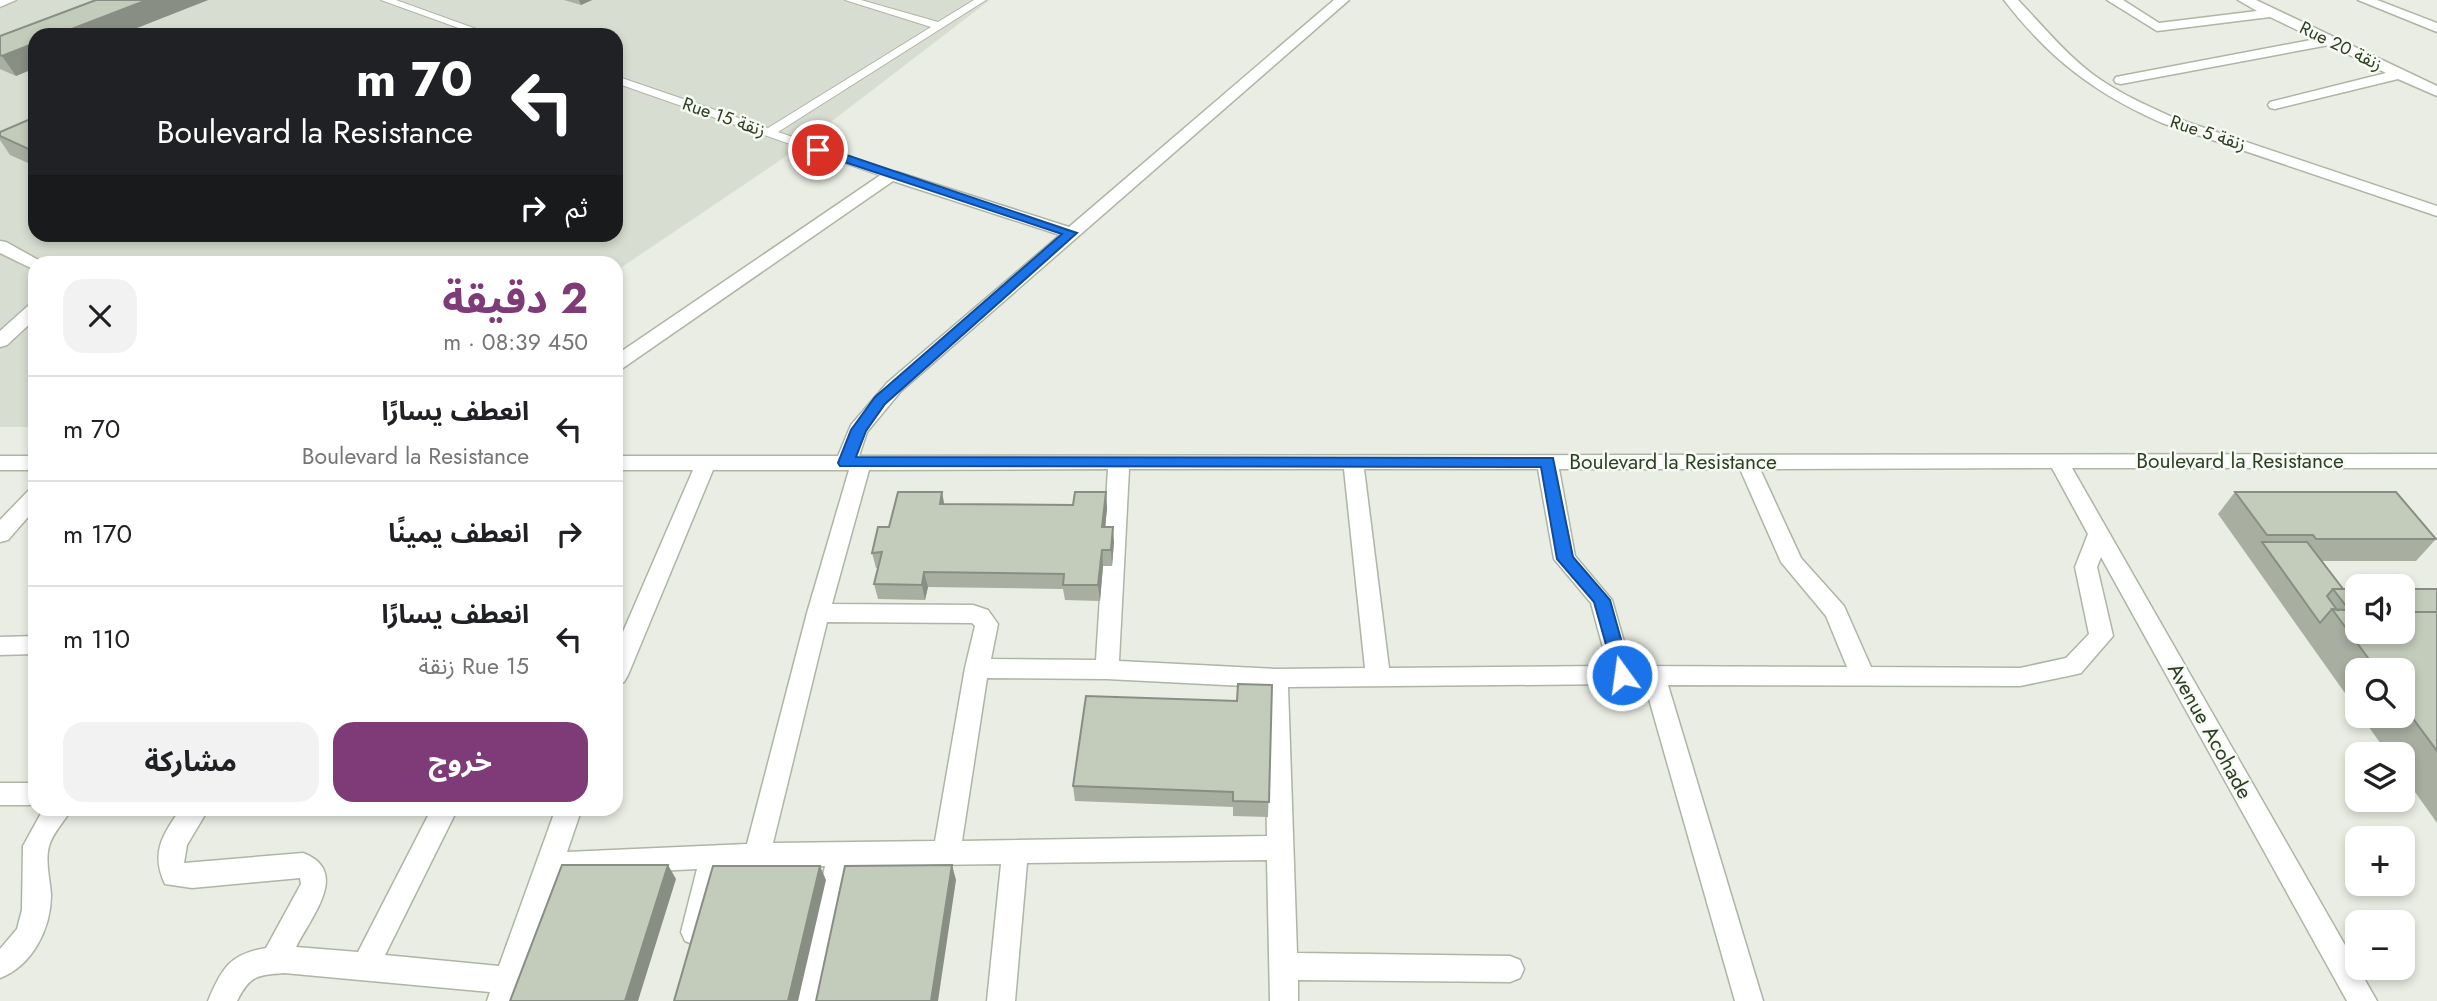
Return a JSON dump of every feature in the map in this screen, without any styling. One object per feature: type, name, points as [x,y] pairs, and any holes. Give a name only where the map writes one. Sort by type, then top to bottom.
[{"type":"street","points":[[0,3],[9,0]]},
{"type":"street","points":[[757,855],[818,613],[853,463],[858,430],[880,400],[1342,0]]},
{"type":"street","name":"Rue 5 زنقة","points":[[2011,0],[2076,68],[2130,104],[2167,120],[2437,211]]},
{"type":"street","name":"Rue 20 زنقة","points":[[2245,0],[2437,92]]},
{"type":"street","points":[[2365,0],[2437,28]]},
{"type":"street","points":[[2120,1],[2157,27],[2272,13]]},
{"type":"street","points":[[2121,80],[2330,41]]},
{"type":"street","points":[[2275,105],[2401,74]]},
{"type":"street","points":[[623,359],[891,176]]},
{"type":"street","name":"Rue 15 زنقة","points":[[891,176],[1071,233]]},
{"type":"street","points":[[0,247],[28,261]]},
{"type":"street","points":[[0,341],[28,315]]},
{"type":"street","name":"Avenue Acohade","points":[[2058,461],[2363,1001]]},
{"type":"street","name":"Boulevard la Resistance","points":[[623,463],[2437,461]]},
{"type":"street","points":[[1353,462],[1378,676]]},
{"type":"street","points":[[1547,462],[1565,559],[1601,600],[1622,675]]},
{"type":"street","points":[[1747,462],[1792,562],[1836,612],[1864,678]]},
{"type":"street","points":[[0,463],[28,463]]},
{"type":"street","points":[[623,642],[706,463]]},
{"type":"street","points":[[1107,670],[1119,463]]},
{"type":"street","points":[[0,534],[28,504]]},
{"type":"street","points":[[976,668],[1107,670],[1276,678],[1622,675],[2020,677],[2073,666],[2101,636],[2086,567],[2099,534]]},
{"type":"street","points":[[818,613],[980,616],[987,624],[976,668],[947,851]]},
{"type":"street","points":[[0,646],[28,646]]},
{"type":"street","points":[[1654,676],[1749,1001]]},
{"type":"street","points":[[1276,678],[1284,1001]]},
{"type":"street","points":[[0,794],[28,794]]},
{"type":"street","points":[[0,965],[29,936],[37,903],[35,851],[54,816]]},
{"type":"street","points":[[191,816],[170,852],[170,868],[174,875],[192,876],[303,865],[311,869],[314,885],[274,961]]},
{"type":"street","points":[[365,966],[441,816]]},
{"type":"street","points":[[222,1001],[234,977],[244,968],[254,963],[274,961],[365,966],[504,990],[566,816]]},
{"type":"street","points":[[549,864],[757,855],[840,856],[947,851],[1281,848]]},
{"type":"street","points":[[1001,1001],[1015,851]]},
{"type":"street","points":[[688,961],[714,856]]},
{"type":"street","points":[[812,1001],[840,856]]},
{"type":"street","points":[[1284,966],[1510,970]]},
{"type":"lane","points":[[386,0],[468,28]]},
{"type":"lane","points":[[850,0],[940,26]]},
{"type":"lane","points":[[770,132],[981,0]]},
{"type":"lane","name":"Rue 15 زنقة","points":[[623,81],[891,176]]},
{"type":"shaded area","points":[[0,0],[990,0],[785,157],[623,266],[623,256],[28,256],[28,427],[0,427]]},
{"type":"building","points":[[96,0],[147,0],[74,28],[28,28],[28,46],[2,56],[0,36]]},
{"type":"building","points":[[28,120],[28,149],[0,136],[0,132]]},
{"type":"building","points":[[898,492],[942,492],[940,504],[1073,505],[1075,492],[1106,492],[1102,527],[1113,527],[1111,550],[1102,550],[1098,585],[1063,585],[1064,574],[924,572],[922,585],[874,584],[882,552],[872,553],[878,527],[889,527]]},
{"type":"building","points":[[2235,492],[2396,492],[2436,539],[2316,539],[2313,535],[2267,535]]},
{"type":"building","points":[[2262,542],[2307,542],[2343,589],[2333,589],[2327,596],[2337,610],[2332,609],[2320,623]]},
{"type":"building","points":[[2333,589],[2345,589],[2345,605]]},
{"type":"building","points":[[2415,589],[2437,589],[2437,612],[2415,612]]},
{"type":"building","points":[[2332,609],[2345,610],[2345,627]]},
{"type":"building","points":[[2415,612],[2437,612],[2437,751],[2415,721],[2415,658],[2368,658],[2358,644],[2415,644]]},
{"type":"building","points":[[1238,684],[1272,685],[1269,802],[1233,801],[1233,792],[1073,786],[1086,696],[1237,701]]},
{"type":"building","points":[[562,865],[668,865],[625,1001],[510,1001]]},
{"type":"building","points":[[952,865],[931,1001],[816,1001],[845,866]]},
{"type":"building","points":[[713,866],[820,866],[788,1001],[674,1001]]},
{"type":"route","points":[[818,150],[1071,233],[880,400],[858,430],[846,463],[1547,462],[1565,559],[1576,574],[1597,593],[1606,609],[1622,675]]}]
